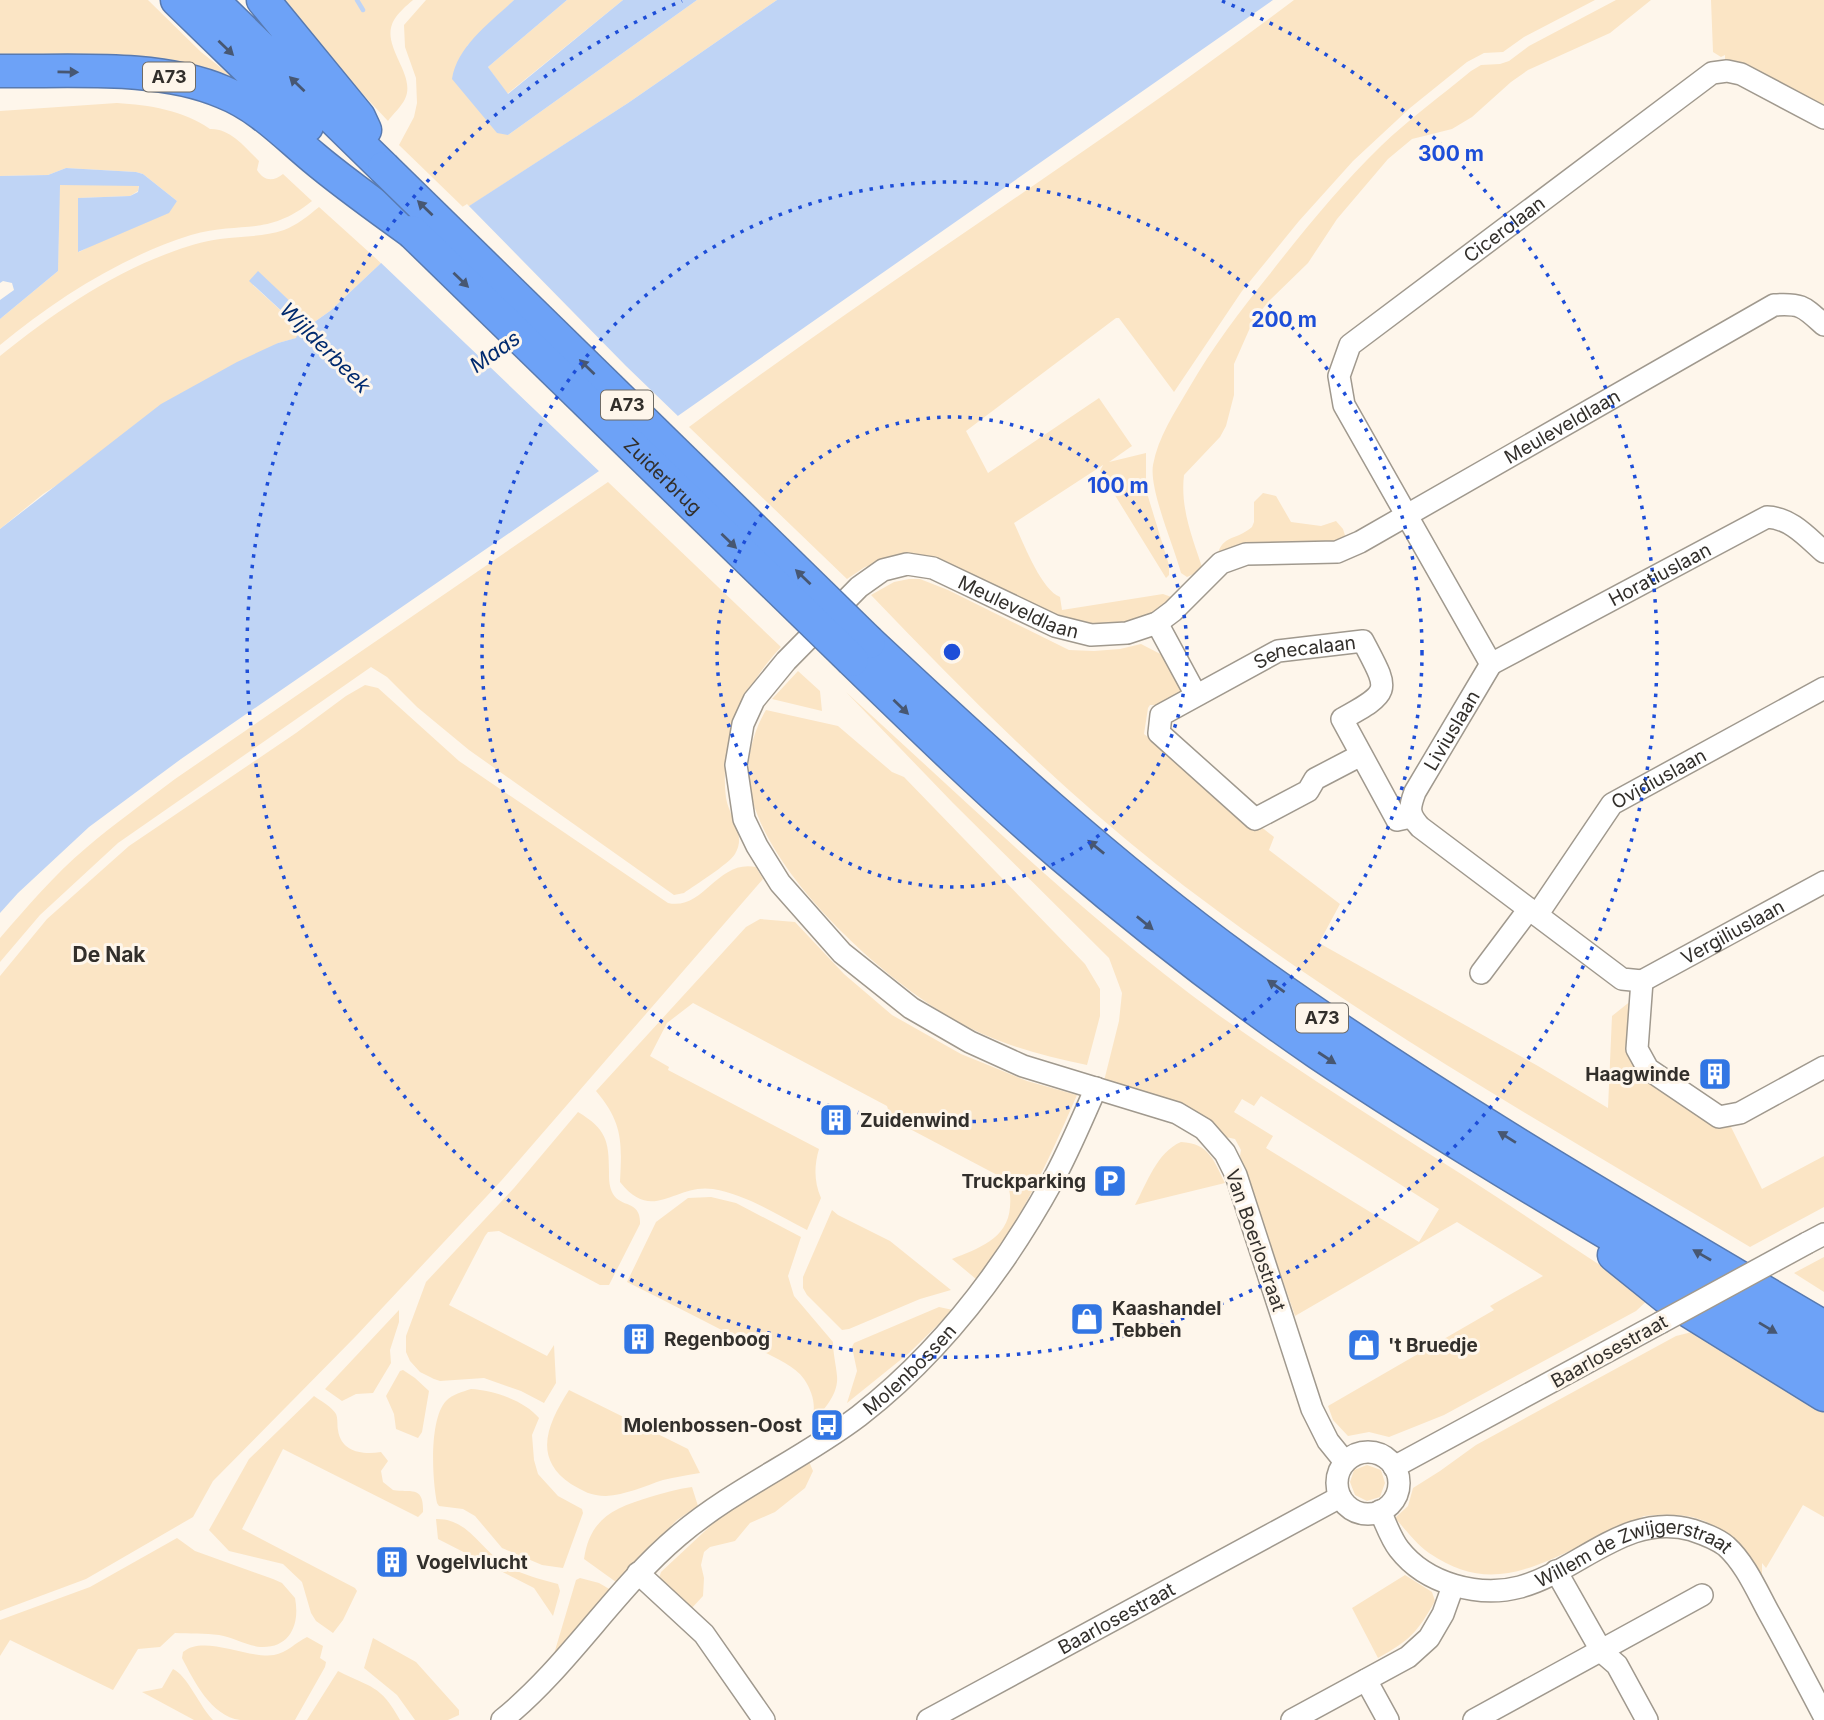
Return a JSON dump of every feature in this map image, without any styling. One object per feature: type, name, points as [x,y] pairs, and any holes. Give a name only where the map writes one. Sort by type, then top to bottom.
[{"type":"highway","name":"A73","points":[[177,0],[336,138]]},
{"type":"highway","name":"A73","points":[[212,0],[336,138]]},
{"type":"highway","name":"A73","points":[[264,0],[336,138]]},
{"type":"highway","name":"A73","points":[[0,71],[127,73],[177,78],[223,92],[264,115],[336,138]]},
{"type":"highway","name":"Zuiderbrug","points":[[336,138],[384,168],[860,651]]},
{"type":"highway","name":"Zuiderbrug","points":[[336,138],[412,232],[860,651]]},
{"type":"highway","name":"A73","points":[[860,651],[993,794],[1061,855],[1164,938],[1318,1053],[1520,1180],[1824,1361]]},
{"type":"highway","name":"A73","points":[[860,651],[980,746],[1073,828],[1241,961],[1360,1044],[1471,1115],[1603,1197],[1824,1327]]},
{"type":"highway","name":"A73","points":[[1520,1180],[1666,1297],[1824,1395]]},
{"type":"street","name":"Cicerolaan","points":[[1407,515],[1344,405],[1339,376],[1350,345],[1712,73],[1727,71],[1741,74],[1824,118]]},
{"type":"street","name":"Meuleveldlaan","points":[[1096,1088],[1023,1066],[970,1042],[911,1008],[842,953],[780,883],[744,819],[736,765],[743,724],[754,700],[786,661],[859,587],[883,570],[907,564],[933,568],[1055,626],[1091,635],[1128,633],[1157,623],[1222,563],[1246,554],[1336,552],[1360,542],[1774,305],[1794,303],[1807,309],[1824,325]]},
{"type":"street","points":[[1407,515],[1491,664]]},
{"type":"street","name":"Horatiuslaan","points":[[1491,664],[1767,517],[1778,517],[1794,526],[1824,552]]},
{"type":"street","points":[[1157,623],[1196,695]]},
{"type":"street","name":"Senecalaan","points":[[1361,755],[1315,779],[1308,791],[1255,819],[1159,733],[1161,715],[1278,651],[1363,641],[1382,678],[1383,691],[1375,701],[1342,719],[1397,820],[1411,817]]},
{"type":"street","name":"Liviuslaan","points":[[1411,817],[1409,808],[1415,793],[1491,664]]},
{"type":"street","name":"Ovidiuslaan","points":[[1533,912],[1612,804],[1824,688]]},
{"type":"street","points":[[1411,817],[1420,827],[1622,979],[1642,981],[1637,1049],[1647,1069],[1719,1117],[1740,1112],[1824,1067]]},
{"type":"street","name":"Vergiliuslaan","points":[[1642,981],[1824,882]]},
{"type":"street","points":[[1481,973],[1533,912]]},
{"type":"street","name":"Van Boerlostraat","points":[[1096,1088],[1177,1112],[1204,1129],[1225,1153],[1236,1175],[1312,1409],[1328,1441],[1345,1462]]},
{"type":"street","name":"Molenbossen","points":[[502,1720],[586,1636],[638,1573],[679,1535],[727,1500],[815,1447],[860,1414],[920,1362],[997,1271],[1025,1230],[1055,1177],[1096,1088]]},
{"type":"street","name":"Baarlosestraat","points":[[1394,1467],[1816,1239]]},
{"type":"street","points":[[1368,1452],[1384,1456],[1394,1467],[1398,1476],[1397,1492],[1388,1506],[1380,1511],[1364,1514],[1356,1512],[1340,1497],[1337,1478],[1345,1462],[1356,1454],[1368,1452]]},
{"type":"street","name":"Baarlosestraat","points":[[928,1720],[1340,1497]]},
{"type":"street","name":"Willem de Zwijgerstraat","points":[[1380,1511],[1399,1550],[1422,1570],[1453,1586],[1486,1590],[1520,1587],[1630,1532],[1656,1527],[1681,1527],[1707,1535],[1726,1547],[1748,1574],[1824,1716]]},
{"type":"street","points":[[1556,1571],[1602,1652],[1616,1665],[1647,1720]]},
{"type":"street","points":[[638,1573],[704,1634],[764,1720]]},
{"type":"street","points":[[1298,1719],[1408,1657],[1429,1638],[1443,1614],[1453,1586]]},
{"type":"street","points":[[1481,1718],[1702,1595]]},
{"type":"street","points":[[1366,1680],[1388,1720]]},
{"type":"shaded area","points":[[0,0],[148,0],[201,52],[240,83],[0,58]]},
{"type":"shaded area","points":[[282,0],[413,0],[396,17],[391,30],[391,40],[407,89],[405,99],[388,121],[341,71]]},
{"type":"shaded area","points":[[426,0],[514,0],[467,46],[508,135],[697,0],[777,0],[628,103],[465,209],[399,145],[414,117],[417,103],[416,78],[405,47],[404,25]]},
{"type":"shaded area","points":[[567,0],[623,0],[507,94],[488,67]]},
{"type":"shaded area","points":[[1294,0],[1595,0],[1524,37],[1503,52],[1484,53],[1467,62],[1410,108],[1353,161],[1299,221],[1242,291],[1174,392],[1119,318],[1116,318],[966,431],[988,473],[1099,398],[1132,446],[1109,462],[1146,453],[1146,490],[1169,565],[1169,575],[1166,578],[1100,471],[1103,465],[1014,523],[1039,576],[1053,593],[1060,597],[1062,610],[1163,594],[1174,598],[1168,605],[1136,623],[1076,625],[889,560],[865,567],[847,579],[689,427],[839,319],[1144,109]]},
{"type":"shaded area","points":[[1616,0],[1651,0],[1610,33],[1528,70],[1472,117],[1452,129],[1412,139],[1388,159],[1337,219],[1308,263],[1268,302],[1253,321],[1234,364],[1234,395],[1226,426],[1220,437],[1184,475],[1186,512],[1203,570],[1187,577],[1181,573],[1158,503],[1153,465],[1173,416],[1237,316],[1337,193],[1381,146],[1414,117],[1481,65],[1509,61],[1529,46]]},
{"type":"shaded area","points":[[1711,0],[1824,0],[1824,108],[1725,65],[1725,55],[1721,57],[1713,52]]},
{"type":"shaded area","points":[[117,103],[165,110],[224,132],[237,140],[259,161],[257,170],[263,176],[272,179],[283,174],[312,201],[281,220],[191,235],[140,255],[90,281],[0,345],[0,319],[58,271],[59,185],[139,185],[138,191],[130,196],[79,198],[79,252],[177,201],[143,174],[136,172],[66,168],[48,175],[0,176],[0,111]]},
{"type":"shaded area","points":[[319,207],[381,263],[330,311],[313,323],[258,272],[253,285],[300,328],[297,338],[278,343],[43,494],[0,529],[0,356],[80,298],[146,262],[207,241],[284,230]]},
{"type":"shaded area","points":[[608,482],[781,647],[755,680],[730,737],[726,757],[726,798],[739,839],[735,854],[726,863],[684,893],[674,895],[469,750],[417,707],[387,677],[371,667],[118,843],[40,915],[0,962],[0,938],[63,869],[107,830],[175,779]]},
{"type":"shaded area","points":[[1263,493],[1276,496],[1291,522],[1321,526],[1336,521],[1343,529],[1347,542],[1216,562],[1225,542],[1252,527],[1254,502]]},
{"type":"shaded area","points":[[920,579],[948,590],[1069,650],[1120,649],[1141,644],[1174,661],[1187,692],[1163,705],[1150,705],[1144,734],[1274,837],[1269,850],[1340,904],[1319,943],[1608,1108],[1612,1016],[1632,1000],[1634,1051],[1729,1123],[1762,1189],[1824,1156],[1824,1207],[1750,1247],[1447,1065],[1298,968],[1156,864],[1081,801],[974,700],[871,595],[894,582]]},
{"type":"shaded area","points":[[798,671],[820,691],[822,711],[772,699]]},
{"type":"shaded area","points":[[365,685],[378,688],[459,761],[668,903],[691,900],[731,870],[742,867],[756,867],[763,879],[501,1181],[356,1336],[213,1481],[193,1517],[86,1579],[0,1611],[0,976],[47,919],[129,846]]},
{"type":"shaded area","points":[[846,692],[1073,898],[1217,1014],[1650,1298],[1636,1311],[1444,1415],[1389,1437],[1369,1432],[1348,1436],[1333,1420],[1328,1406],[1494,1310],[1490,1306],[1543,1276],[1457,1222],[1295,1316],[1240,1156],[1241,1150],[1235,1139],[1221,1136],[1104,1081],[1119,1021],[1122,993],[1109,958]],"holes":[[[1261,1096],[1439,1209],[1419,1242],[1266,1148],[1273,1136],[1234,1112],[1242,1099],[1254,1106]]]},
{"type":"shaded area","points":[[766,710],[838,726],[892,772],[904,777],[1085,964],[1100,989],[1100,1016],[1087,1065],[998,1041],[940,1011],[875,962],[812,900],[786,867],[766,834],[750,791],[748,767],[752,743]]},
{"type":"shaded area","points":[[760,919],[795,922],[844,974],[892,1015],[961,1054],[1027,1081],[1077,1095],[1045,1167],[1020,1213],[976,1279],[952,1259],[990,1241],[1004,1227],[1010,1198],[1008,1187],[1001,1177],[891,1119],[887,1106],[693,1003],[667,1023],[650,1056],[669,1067],[668,1070],[819,1149],[816,1174],[821,1198],[807,1230],[762,1206],[726,1192],[699,1189],[665,1199],[643,1200],[620,1182],[619,1134],[611,1113],[596,1091],[746,927]]},
{"type":"shaded area","points":[[578,1112],[595,1124],[607,1143],[613,1194],[634,1208],[639,1216],[640,1224],[609,1285],[600,1285],[499,1231],[488,1232],[449,1305],[547,1356],[554,1345],[556,1383],[544,1403],[521,1391],[484,1378],[440,1381],[420,1372],[406,1352],[406,1336],[426,1282],[514,1188]]},
{"type":"shaded area","points":[[1181,1142],[1204,1150],[1214,1161],[1225,1183],[1135,1205],[1159,1161],[1165,1153]]},
{"type":"shaded area","points":[[711,1197],[736,1203],[801,1237],[788,1276],[794,1296],[833,1342],[837,1376],[833,1396],[810,1425],[814,1407],[812,1396],[804,1379],[795,1370],[777,1358],[627,1282],[656,1222],[688,1198]]},
{"type":"shaded area","points":[[832,1210],[890,1241],[951,1290],[920,1299],[842,1330],[803,1288],[803,1277]]},
{"type":"shaded area","points":[[1824,1257],[1824,1292],[1794,1273]]},
{"type":"shaded area","points":[[939,1307],[953,1310],[909,1353],[847,1403],[857,1371],[852,1347],[854,1343]]},
{"type":"shaded area","points":[[399,1310],[399,1322],[390,1350],[391,1363],[373,1393],[356,1394],[342,1401],[325,1389]]},
{"type":"shaded area","points":[[1700,1330],[1824,1407],[1824,1517],[1803,1505],[1766,1568],[1762,1563],[1762,1583],[1738,1549],[1716,1527],[1687,1516],[1644,1516],[1538,1565],[1503,1574],[1467,1571],[1449,1564],[1429,1553],[1395,1518],[1408,1506],[1413,1488],[1476,1445],[1676,1336]]},
{"type":"shaded area","points":[[403,1370],[429,1391],[422,1432],[418,1438],[396,1429],[394,1414],[386,1396]]},
{"type":"shaded area","points":[[471,1389],[508,1398],[526,1406],[539,1418],[532,1435],[538,1474],[558,1496],[582,1509],[583,1513],[563,1568],[542,1565],[502,1548],[475,1516],[463,1509],[439,1506],[437,1503],[433,1465],[437,1421],[446,1401]]},
{"type":"shaded area","points":[[569,1390],[688,1449],[700,1473],[606,1496],[591,1494],[571,1484],[559,1474],[548,1451],[550,1427]]},
{"type":"shaded area","points":[[314,1396],[336,1414],[343,1443],[360,1452],[381,1452],[388,1461],[381,1471],[383,1482],[393,1490],[419,1494],[423,1503],[423,1512],[418,1517],[283,1449],[242,1529],[355,1588],[357,1591],[343,1620],[333,1633],[316,1621],[302,1582],[283,1564],[229,1551],[209,1530],[249,1459]]},
{"type":"shaded area","points":[[808,1459],[813,1471],[805,1488],[775,1512],[750,1523],[735,1541],[710,1547],[704,1552],[701,1565],[704,1578],[703,1596],[690,1610],[659,1578],[661,1572],[720,1517]]},
{"type":"shaded area","points":[[1367,1465],[1381,1470],[1385,1483],[1380,1497],[1367,1501],[1355,1495],[1350,1482],[1354,1470]]},
{"type":"shaded area","points":[[692,1487],[698,1506],[677,1520],[616,1582],[584,1559],[587,1545],[598,1524],[615,1511],[650,1497]]},
{"type":"shaded area","points":[[436,1519],[447,1520],[466,1529],[497,1559],[512,1568],[558,1584],[560,1591],[553,1616],[534,1588],[438,1539]]},
{"type":"shaded area","points":[[177,1538],[195,1551],[282,1583],[295,1598],[296,1607],[294,1625],[286,1639],[261,1647],[219,1635],[175,1633],[160,1647],[138,1649],[113,1690],[10,1640],[0,1656],[0,1620],[90,1587]]},
{"type":"shaded area","points":[[1405,1575],[1432,1592],[1435,1601],[1412,1635],[1378,1658],[1352,1608]]},
{"type":"shaded area","points":[[580,1578],[599,1583],[611,1590],[556,1655],[554,1654],[576,1580]]},
{"type":"shaded area","points":[[307,1637],[323,1646],[320,1658],[326,1662],[295,1720],[240,1720],[220,1712],[205,1696],[182,1658],[183,1652],[202,1645],[251,1654],[274,1655]]},
{"type":"shaded area","points":[[373,1638],[416,1662],[459,1710],[459,1715],[448,1720],[415,1720],[397,1695],[364,1668]]},
{"type":"shaded area","points":[[173,1669],[183,1678],[213,1720],[194,1720],[142,1692],[162,1688]]},
{"type":"shaded area","points":[[338,1671],[374,1688],[387,1700],[400,1720],[307,1720]]},
{"type":"water","points":[[514,0],[567,0],[488,67],[508,94],[623,0],[697,0],[508,135],[497,133],[452,79],[455,67],[468,45]]},
{"type":"water","points":[[777,0],[1273,0],[579,485],[181,759],[89,827],[0,913],[0,529],[161,404],[237,362],[278,343],[296,338],[300,328],[249,281],[258,271],[313,323],[330,311],[381,263],[628,103]]},
{"type":"water","points":[[66,168],[143,174],[177,201],[169,213],[78,252],[78,198],[130,196],[138,192],[139,186],[60,185],[58,271],[0,319],[0,300],[14,290],[12,283],[0,283],[0,176],[48,175]]},
{"type":"pier","points":[[467,204],[680,418],[602,474],[378,260]]},
{"type":"waterway","points":[[357,0],[363,10]]},
{"type":"place","name":"Haagwinde","points":[[1715,1074]]},
{"type":"place","name":"Zuidenwind","points":[[836,1120]]},
{"type":"place","name":"Truckparking","points":[[1110,1181]]},
{"type":"place","name":"Kaashandel Tebben","points":[[1087,1319]]},
{"type":"place","name":"Regenboog","points":[[639,1339]]},
{"type":"place","name":"'t Bruedje","points":[[1364,1345]]},
{"type":"place","name":"Molenbossen-Oost","points":[[827,1425]]},
{"type":"place","name":"Vogelvlucht","points":[[392,1562]]},
{"type":"district","name":"De Nak","points":[[109,955]]},
{"type":"water label","name":"Wijlderbeek","points":[[325,348]]},
{"type":"water label","name":"Maas","points":[[495,352]]}]
